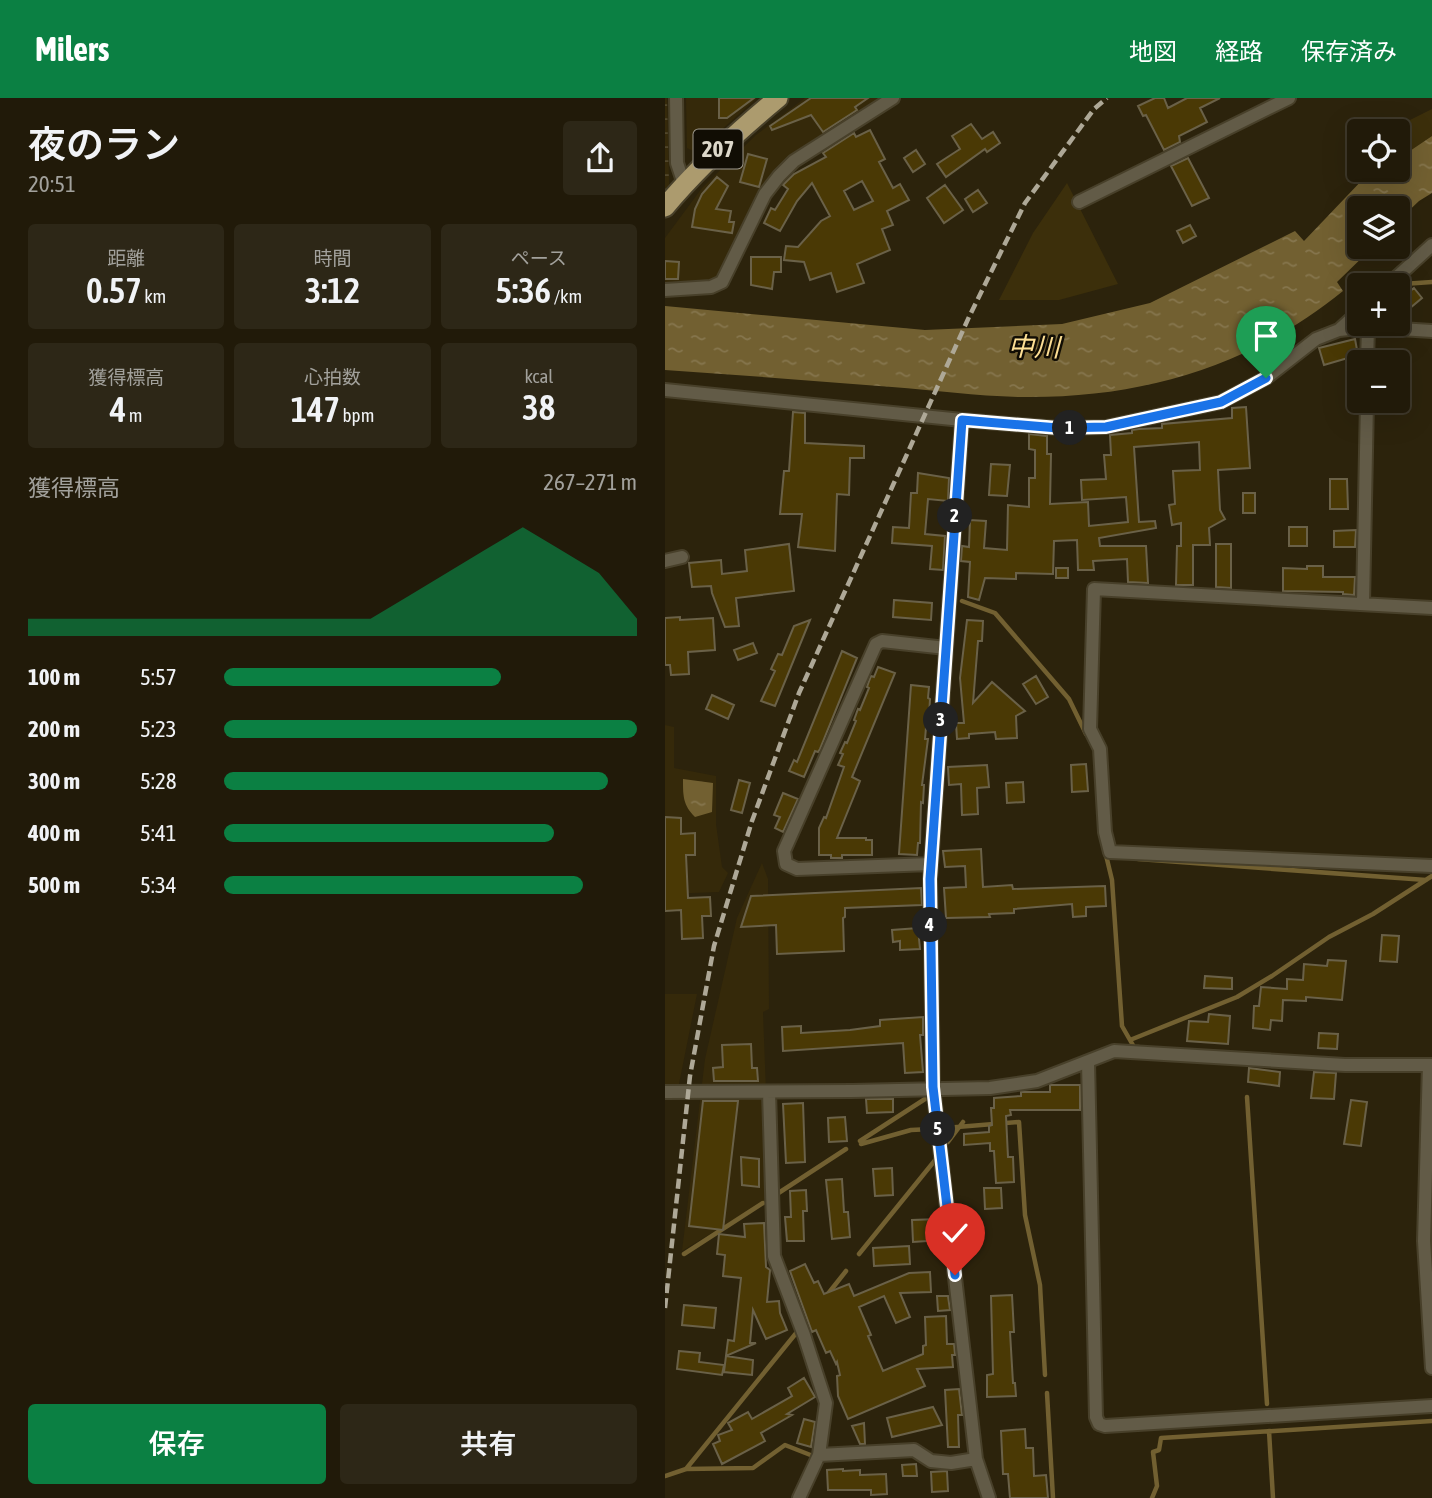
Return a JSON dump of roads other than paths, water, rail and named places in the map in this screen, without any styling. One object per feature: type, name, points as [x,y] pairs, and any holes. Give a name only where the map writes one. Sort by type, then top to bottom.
[{"type":"highway","name":"207","points":[[665,207],[729,138],[778,98]]},
{"type":"street","points":[[675,98],[677,163],[684,184]]},
{"type":"street","points":[[665,290],[711,287],[722,282],[765,194],[779,176],[794,161],[893,98]]},
{"type":"street","points":[[1079,202],[1289,98]]},
{"type":"street","points":[[1401,273],[1432,245]]},
{"type":"street","points":[[1339,330],[1347,323]]},
{"type":"street","points":[[665,390],[962,420],[1058,428],[1106,427],[1221,402],[1266,378],[1316,339],[1347,329]]},
{"type":"street","points":[[1410,330],[1432,331]]},
{"type":"street","points":[[1363,604],[1367,413]]},
{"type":"street","points":[[962,420],[931,864],[933,1087],[976,1459],[989,1498]]},
{"type":"street","points":[[665,561],[682,557]]},
{"type":"street","points":[[1432,608],[1094,589],[1090,729],[1100,749],[1105,832],[1110,852],[1432,866]]},
{"type":"street","points":[[931,864],[797,869],[786,864],[784,851],[876,645],[882,641],[946,648]]},
{"type":"street","points":[[665,1092],[990,1088],[1037,1081],[1114,1051],[1345,1065],[1430,1065],[1424,1241],[1432,1368]]},
{"type":"street","points":[[1088,1062],[1096,1417],[1099,1424],[1105,1426],[1432,1406]]},
{"type":"street","points":[[769,1092],[774,1256],[804,1335],[825,1403],[824,1432],[819,1455],[799,1498]]},
{"type":"street","points":[[819,1455],[913,1450],[931,1461],[951,1463],[976,1459]]},
{"type":"water","name":"中川","points":[[1432,136],[1432,193],[1410,210],[1410,196],[1347,196],[1347,259],[1361,259],[1337,282],[1343,291],[1307,318],[1269,340],[1231,359],[1191,374],[1150,385],[1107,392],[1019,397],[665,370],[665,306],[925,330],[1062,324],[1150,303],[1295,231],[1304,241],[1360,182],[1410,182],[1410,151]]},
{"type":"water","points":[[683,779],[713,783],[712,812],[695,817],[691,813],[685,800]]},
{"type":"waterway","points":[[1410,284],[1432,282]]},
{"type":"waterway","points":[[962,601],[995,613],[1069,699],[1086,734]]},
{"type":"waterway","points":[[1105,851],[1112,880],[1122,1026],[1134,1047],[1139,1047]]},
{"type":"waterway","points":[[1138,859],[1426,880]]},
{"type":"waterway","points":[[1130,1040],[1237,997],[1329,937],[1373,914],[1432,876]]},
{"type":"waterway","points":[[1247,1097],[1267,1404]]},
{"type":"waterway","points":[[860,1141],[925,1099]]},
{"type":"waterway","points":[[948,1142],[963,1122]]},
{"type":"waterway","points":[[945,1128],[1019,1122],[1025,1215],[1040,1285],[1045,1375]]},
{"type":"waterway","points":[[861,1144],[911,1130],[932,1129]]},
{"type":"waterway","points":[[777,1194],[846,1149]]},
{"type":"waterway","points":[[859,1254],[936,1159]]},
{"type":"waterway","points":[[684,1254],[763,1203]]},
{"type":"waterway","points":[[827,1295],[846,1271]]},
{"type":"waterway","points":[[686,1469],[797,1332]]},
{"type":"waterway","points":[[1047,1393],[1053,1498]]},
{"type":"waterway","points":[[1152,1498],[1157,1486],[1153,1452],[1159,1450],[1161,1438],[1432,1421]]},
{"type":"waterway","points":[[1269,1431],[1273,1498]]},
{"type":"waterway","points":[[665,1476],[686,1469],[753,1468],[785,1445],[813,1456]]},
{"type":"railway","points":[[665,1308],[690,1076],[714,946],[752,821],[799,693],[969,317],[1025,203],[1094,109],[1107,98]]}]
